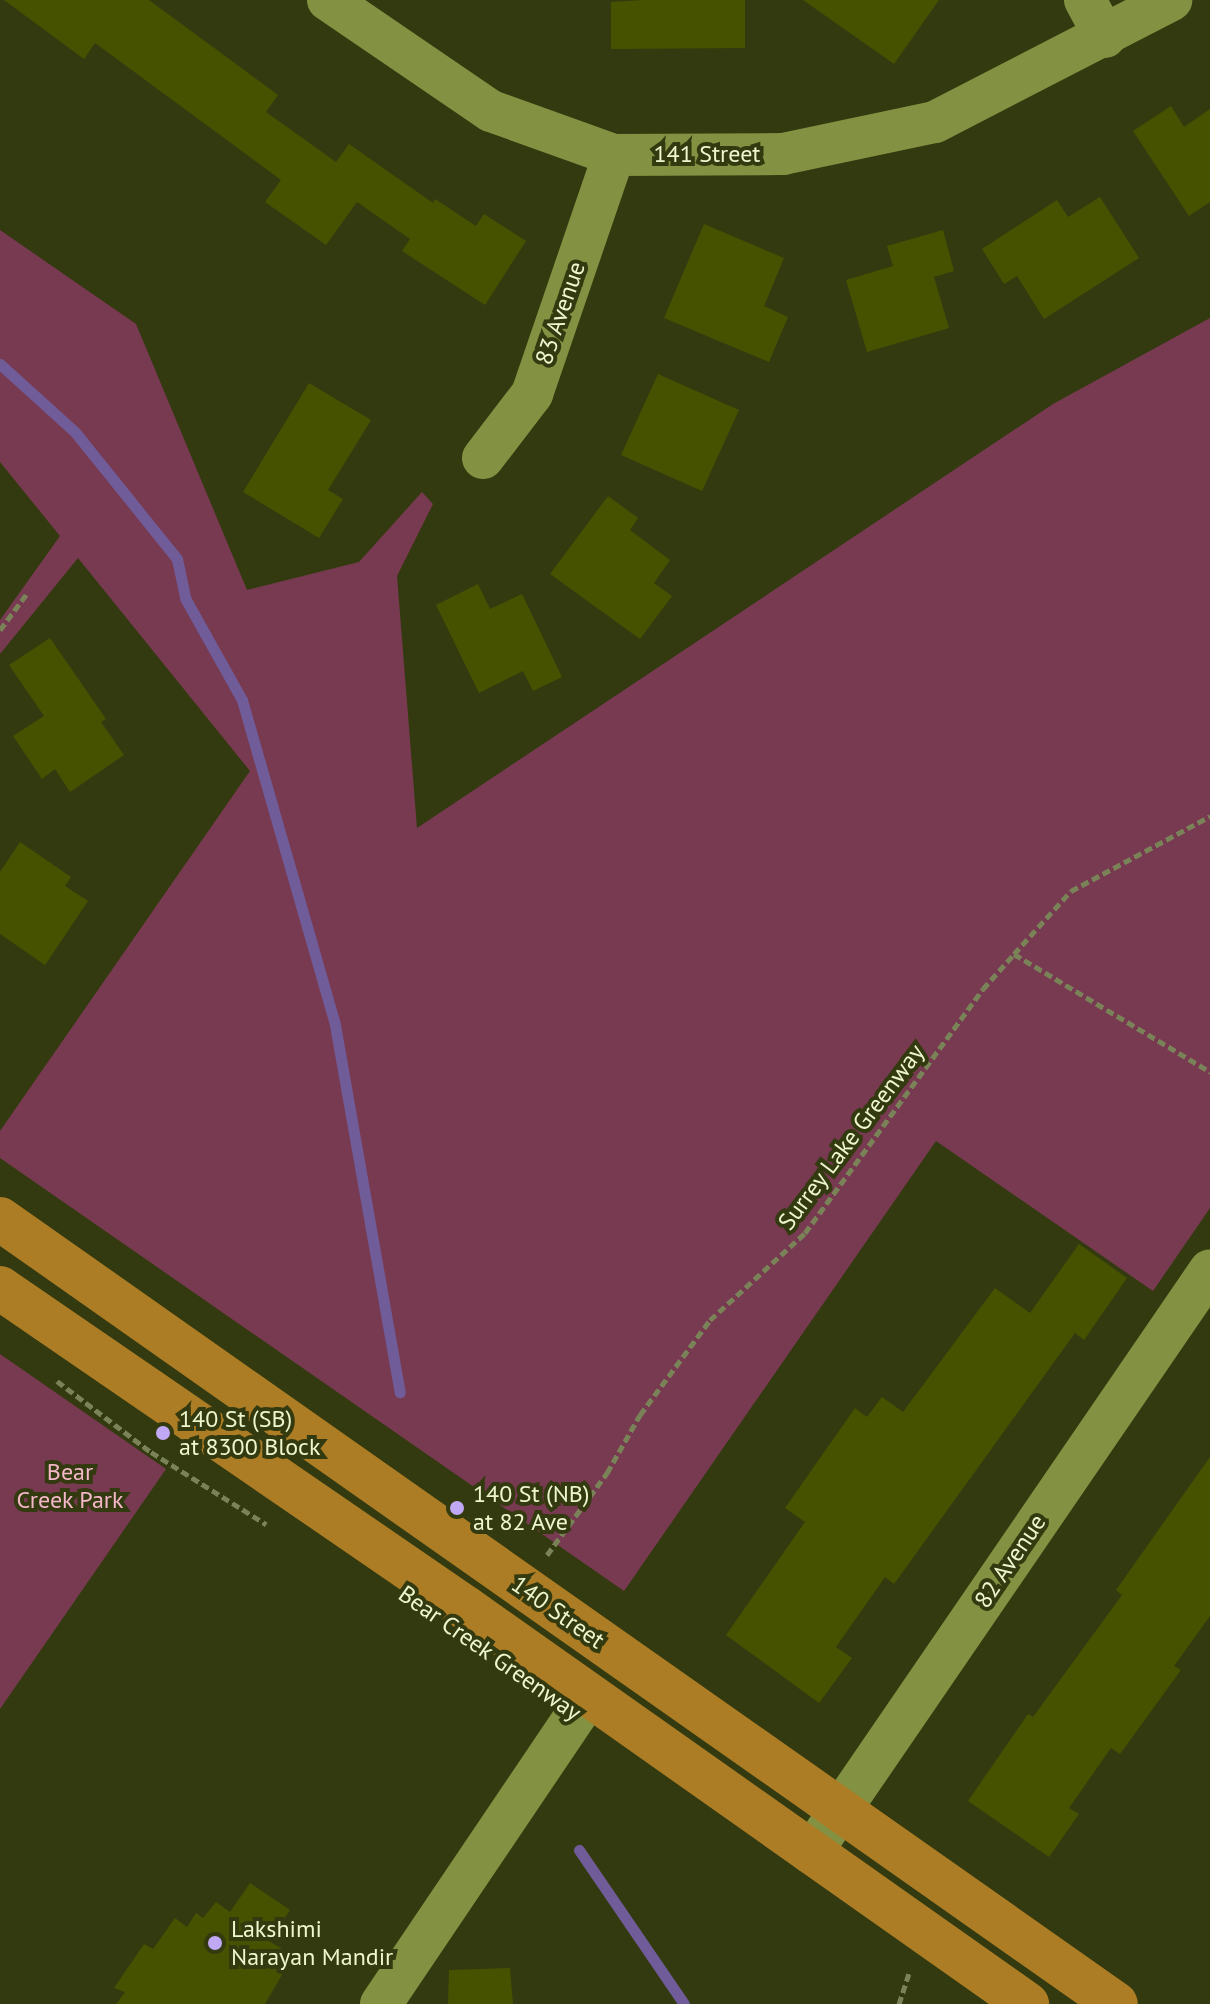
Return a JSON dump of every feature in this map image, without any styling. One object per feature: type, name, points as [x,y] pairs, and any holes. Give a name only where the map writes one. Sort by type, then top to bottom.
[{"type":"main road","name":"140 Street","points":[[0,1219],[1116,2004]]},
{"type":"main road","name":"140 Street","points":[[0,1288],[1027,2004]]},
{"type":"street","name":"141 Street","points":[[328,0],[491,111],[614,155],[783,154],[935,122],[1105,37],[1171,0]]},
{"type":"street","points":[[1085,0],[1105,37]]},
{"type":"street","name":"83 Avenue","points":[[483,458],[532,394],[614,155]]},
{"type":"street","name":"82 Avenue","points":[[811,1853],[1210,1270]]},
{"type":"street","points":[[381,2004],[588,1697]]},
{"type":"path","points":[[0,630],[28,592]]},
{"type":"path","name":"Surrey Lake Greenway","points":[[538,1567],[607,1473],[640,1415],[710,1320],[805,1233],[983,989],[1014,954],[1071,891],[1210,816]]},
{"type":"path","points":[[1014,954],[1210,1072]]},
{"type":"path","points":[[47,1374],[151,1452],[278,1532]]},
{"type":"path","points":[[896,1965],[920,1982]]},
{"type":"path","points":[[899,2004],[909,1974]]},
{"type":"green space","points":[[0,230],[136,324],[247,590],[359,562],[422,492],[433,504],[397,576],[417,828],[1053,404],[1210,318],[1210,1208],[1153,1291],[936,1141],[624,1591],[0,1158],[0,1131],[250,771],[78,558],[0,654],[0,620],[60,536],[0,462]]},
{"type":"green space","name":"Bear Creek Park","points":[[0,1354],[166,1469],[0,1709]]},
{"type":"building","points":[[4,0],[149,0],[278,95],[266,112],[336,162],[349,144],[433,203],[435,199],[476,226],[484,214],[526,241],[485,305],[402,251],[410,239],[357,202],[326,245],[265,202],[281,180],[95,43],[84,59]]},
{"type":"building","points":[[745,0],[745,48],[611,49],[611,2]]},
{"type":"building","points":[[803,0],[939,0],[894,64]]},
{"type":"building","points":[[1171,106],[1184,127],[1210,109],[1210,202],[1189,216],[1133,131]]},
{"type":"building","points":[[1100,197],[1139,258],[1044,319],[1017,276],[1004,284],[982,249],[1057,200],[1068,217]]},
{"type":"building","points":[[704,224],[784,258],[764,306],[788,317],[769,362],[664,318]]},
{"type":"building","points":[[943,230],[954,271],[934,277],[949,328],[867,352],[846,280],[893,266],[887,246]]},
{"type":"building","points":[[658,374],[739,410],[702,491],[621,455]]},
{"type":"building","points":[[309,383],[371,420],[328,490],[343,499],[319,538],[243,492]]},
{"type":"building","points":[[608,496],[638,518],[630,530],[670,560],[654,583],[672,596],[640,639],[550,574]]},
{"type":"building","points":[[478,584],[490,609],[522,594],[562,677],[533,691],[523,671],[479,693],[436,605]]},
{"type":"building","points":[[50,638],[106,719],[101,722],[124,755],[70,792],[55,769],[42,779],[13,736],[44,716],[9,665]]},
{"type":"building","points":[[20,842],[71,877],[65,886],[88,901],[45,965],[0,934],[0,872]]},
{"type":"building","points":[[1079,1244],[1127,1278],[1084,1340],[1075,1333],[894,1584],[885,1577],[836,1647],[852,1658],[819,1703],[726,1635],[805,1522],[785,1508],[855,1408],[867,1417],[882,1397],[903,1412],[995,1288],[1030,1313]]},
{"type":"building","points":[[1210,1457],[1210,1616],[1174,1666],[1181,1670],[1120,1754],[1111,1748],[1069,1808],[1079,1814],[1049,1857],[968,1801],[1028,1714],[1033,1717],[1122,1595],[1116,1590]]},
{"type":"building","name":"Lakshimi Narayan Mandir","points":[[250,1883],[290,1910],[269,1941],[287,1952],[275,1967],[283,1973],[265,2004],[116,2004],[125,1992],[114,1988],[144,1944],[153,1949],[175,1918],[187,1927],[196,1913],[203,1918],[216,1902],[230,1912]]},
{"type":"building","points":[[510,1968],[513,2004],[448,2004],[449,1970]]},
{"type":"waterway","points":[[0,364],[75,432],[177,559],[185,598],[242,700],[335,1025],[400,1392]]},
{"type":"waterway","points":[[579,1850],[684,2004]]},
{"type":"place","name":"140 St (SB) at 8300 Block","points":[[163,1433]]},
{"type":"place","name":"140 St (NB) at 82 Ave","points":[[457,1508]]},
{"type":"place","name":"Lakshimi Narayan Mandir","points":[[215,1943]]}]
